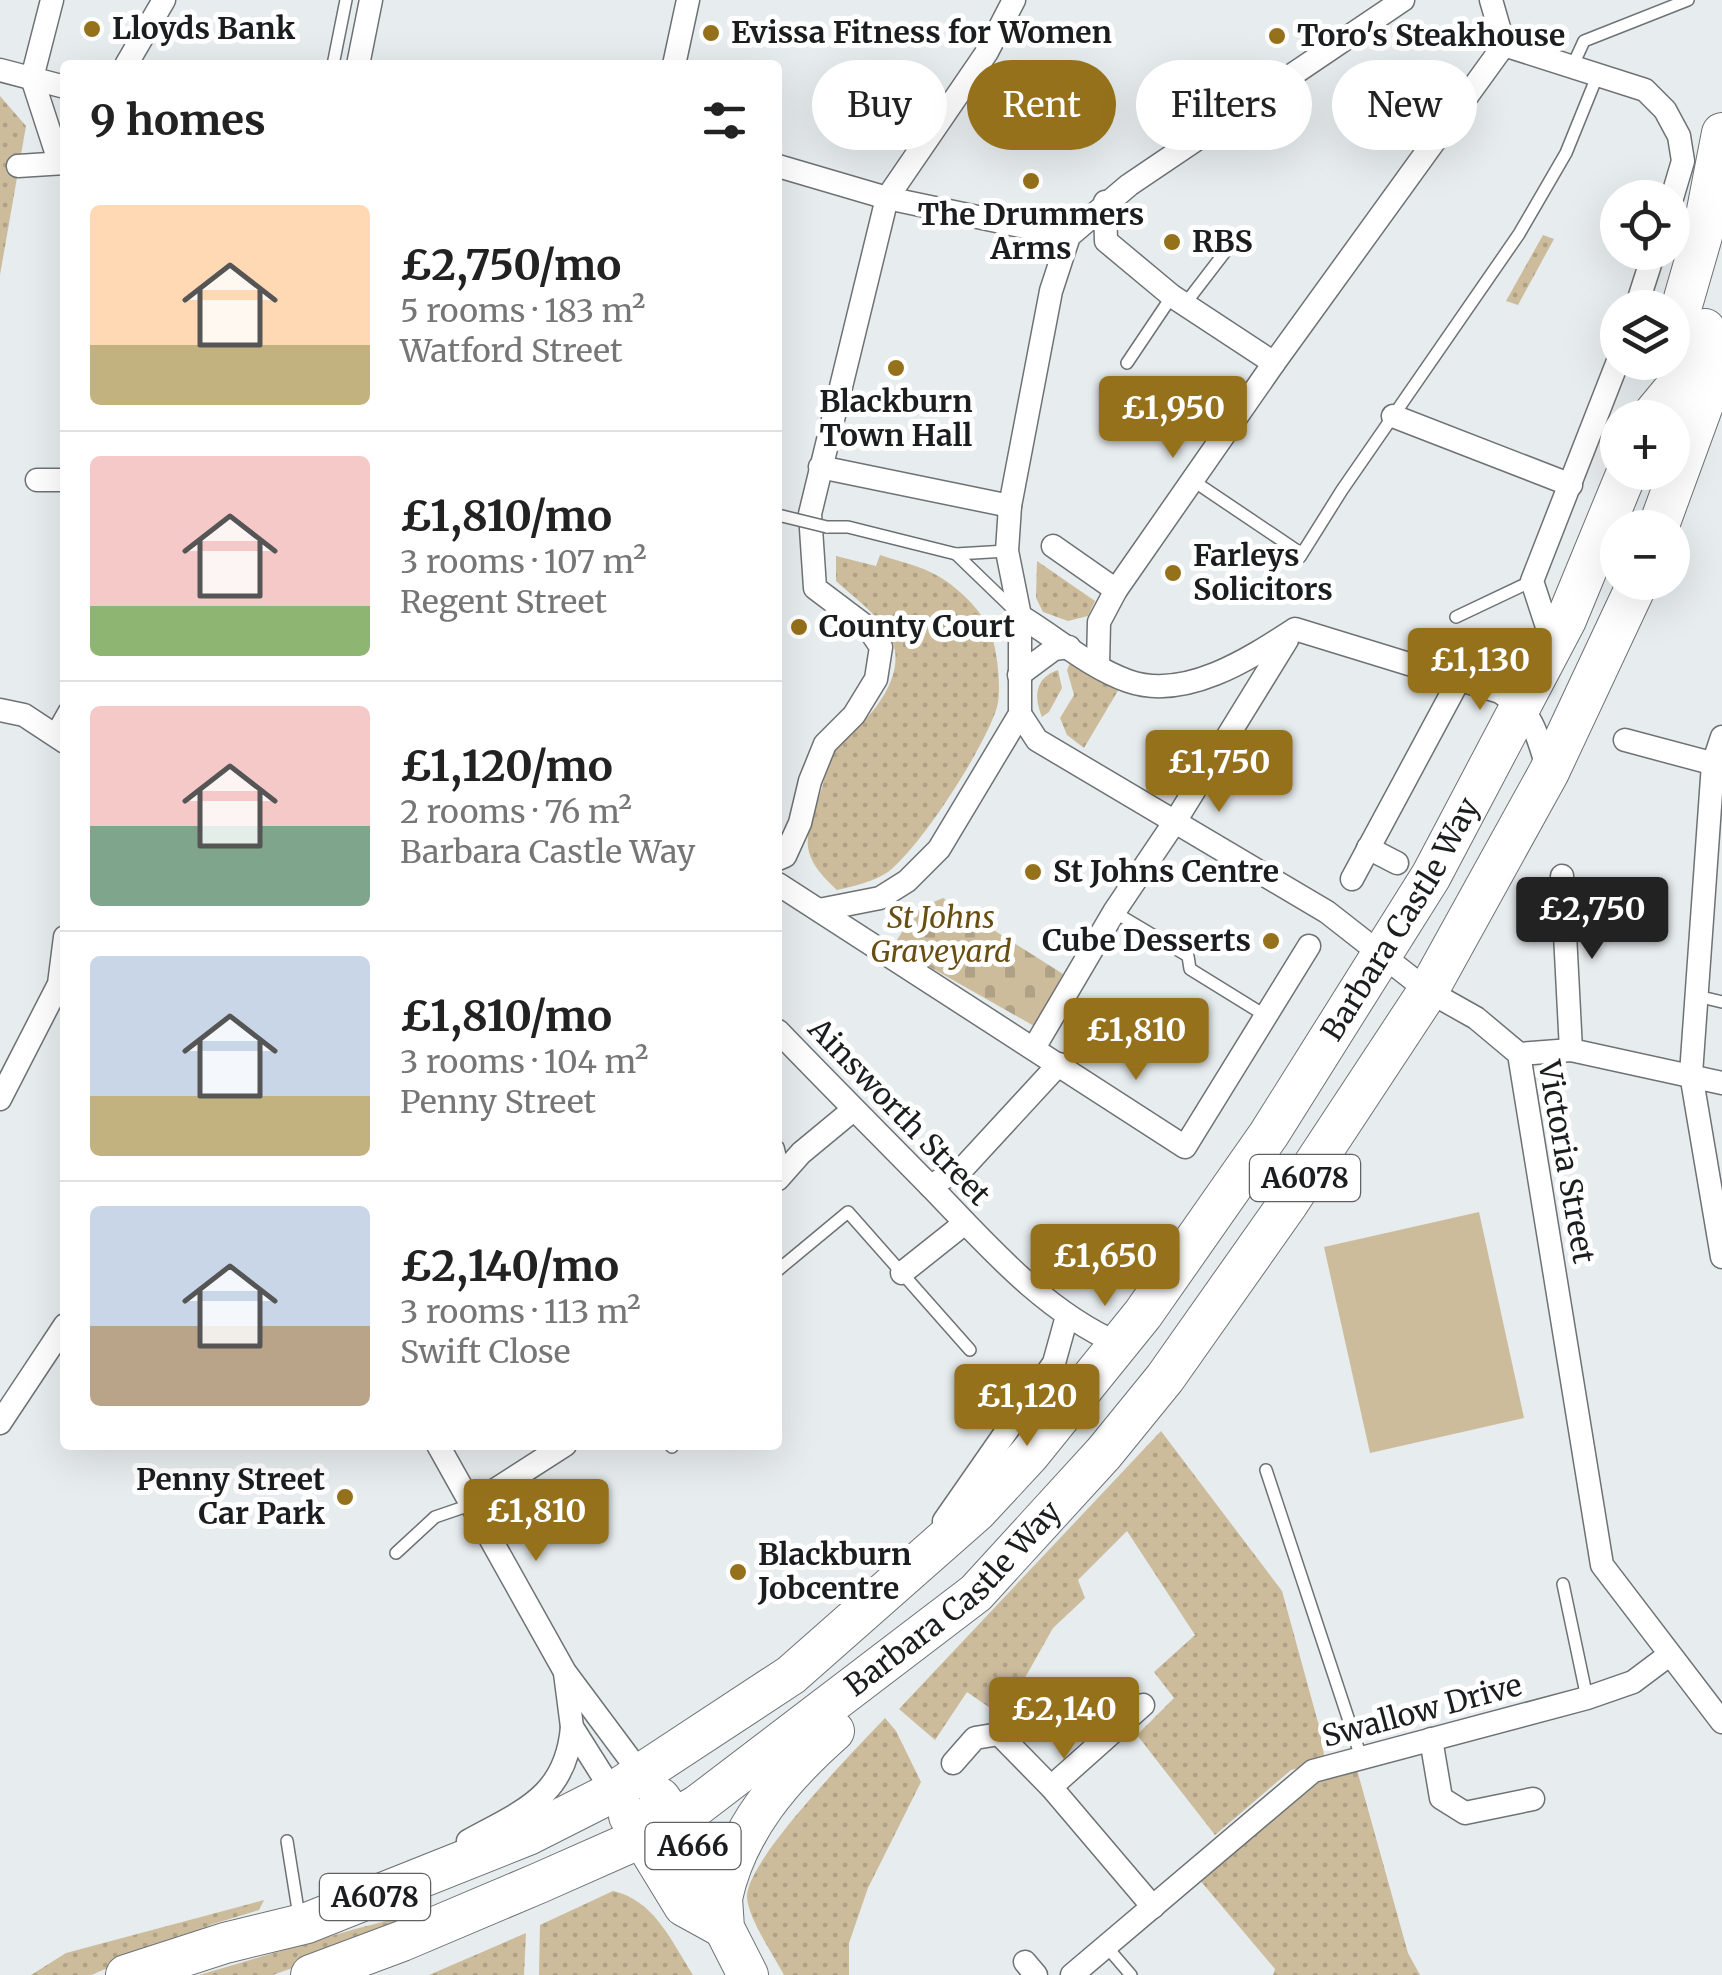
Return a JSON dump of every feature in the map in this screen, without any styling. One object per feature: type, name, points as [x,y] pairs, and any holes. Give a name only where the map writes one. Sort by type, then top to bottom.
[{"type":"highway","points":[[1686,290],[1702,236],[1722,133]]},
{"type":"highway","points":[[1663,400],[1688,371],[1705,330],[1722,263]]},
{"type":"highway","points":[[1665,510],[1722,353]]},
{"type":"highway","name":"Barbara Castle Way","points":[[311,1975],[402,1942],[719,1759],[832,1672],[870,1648],[923,1635],[976,1593],[1104,1453],[1165,1378],[1356,1099],[1406,973],[1431,876],[1553,645],[1621,490]]},
{"type":"highway","name":"Barbara Castle Way","points":[[643,1805],[924,1560],[1029,1455],[1201,1236],[1269,1134],[1314,1094],[1386,984],[1406,973],[1549,772],[1630,600]]},
{"type":"highway","points":[[1119,1344],[1148,1347],[1170,1331],[1225,1263],[1296,1157],[1356,1099]]},
{"type":"highway","points":[[748,1975],[723,1913],[736,1851],[776,1788],[806,1756],[934,1645],[976,1593]]},
{"type":"highway","points":[[356,1904],[409,1908],[571,1842],[643,1805]]},
{"type":"highway","name":"A666","points":[[643,1805],[684,1906],[723,1913]]},
{"type":"highway","name":"A6078","points":[[126,1975],[225,1942],[301,1925],[356,1904]]},
{"type":"street","points":[[52,0],[34,82],[60,156]]},
{"type":"street","points":[[129,60],[164,0]]},
{"type":"street","points":[[359,60],[372,0]]},
{"type":"street","points":[[675,60],[688,0]]},
{"type":"street","points":[[782,857],[800,822],[810,781],[826,744],[854,715],[876,679],[881,647],[868,628],[815,588],[810,514],[887,198],[986,52],[1014,0]]},
{"type":"street","points":[[1491,0],[1504,45]]},
{"type":"street","points":[[819,910],[880,898],[907,882],[939,849],[1020,714],[1020,616],[1007,551],[1010,506],[1064,235],[1105,202],[1396,1]]},
{"type":"street","points":[[1504,45],[1644,90],[1665,110],[1680,136],[1683,162],[1678,180]]},
{"type":"street","points":[[1098,665],[1099,622],[1116,590],[1504,45]]},
{"type":"street","points":[[0,70],[60,86]]},
{"type":"street","points":[[18,166],[60,162]]},
{"type":"street","points":[[782,167],[887,198],[1064,235]]},
{"type":"street","points":[[1105,202],[1106,240],[1178,300],[1274,363]]},
{"type":"street","points":[[1553,645],[1532,581],[1611,380]]},
{"type":"street","points":[[1393,416],[1571,486]]},
{"type":"street","points":[[820,467],[1010,506]]},
{"type":"street","points":[[37,480],[60,480]]},
{"type":"street","points":[[1052,546],[1116,590]]},
{"type":"street","points":[[1020,616],[1098,665],[1146,685],[1174,685],[1233,665],[1295,629],[1500,692],[1522,706],[1530,718],[1549,772]]},
{"type":"street","points":[[1034,1048],[1114,912],[1295,629]]},
{"type":"street","points":[[1019,675],[1054,648],[1069,647]]},
{"type":"street","points":[[1352,879],[1460,678]]},
{"type":"street","points":[[0,710],[24,716],[58,737]]},
{"type":"street","name":"Victoria Street","points":[[1020,714],[1037,740],[1327,912],[1406,973],[1476,1018],[1519,1054],[1602,1565],[1722,1722]]},
{"type":"street","points":[[1722,737],[1717,765],[1713,927],[1698,996],[1691,1074],[1714,1164],[1722,1256]]},
{"type":"street","points":[[1625,740],[1717,765]]},
{"type":"street","points":[[1368,848],[1398,863]]},
{"type":"street","points":[[782,887],[1185,1146],[1309,946]]},
{"type":"street","points":[[1536,899],[1562,887],[1571,1050]]},
{"type":"street","points":[[1293,971],[1314,984]]},
{"type":"street","points":[[0,1099],[60,989]]},
{"type":"street","name":"Ainsworth Street","points":[[782,1035],[998,1257],[1067,1316],[1090,1332],[1119,1344]]},
{"type":"street","points":[[1519,1054],[1571,1050],[1722,1083]]},
{"type":"street","points":[[930,1186],[965,1166],[1059,1064]]},
{"type":"street","points":[[782,1175],[854,1110]]},
{"type":"street","points":[[902,1273],[965,1223]]},
{"type":"street","name":"Barbara Castle Way","points":[[924,1560],[935,1533],[1054,1363],[1067,1316]]},
{"type":"street","points":[[0,1424],[60,1333]]},
{"type":"street","points":[[441,1450],[643,1805]]},
{"type":"street","points":[[473,1504],[557,1450]]},
{"type":"street","name":"Swallow Drive","points":[[1072,1975],[1313,1771],[1588,1698],[1634,1682],[1668,1655]]},
{"type":"street","points":[[356,1904],[532,1805],[550,1791],[566,1764],[572,1727],[565,1672]]},
{"type":"street","points":[[1051,1786],[1143,1705]]},
{"type":"street","points":[[572,1727],[643,1805]]},
{"type":"street","points":[[953,1763],[975,1738],[998,1734],[1051,1786],[1152,1907]]},
{"type":"street","points":[[1431,1738],[1441,1798],[1466,1813],[1532,1799]]},
{"type":"lane","points":[[334,60],[346,0]]},
{"type":"lane","points":[[1572,67],[1584,41],[1688,0]]},
{"type":"lane","points":[[1192,480],[1299,552],[1300,557],[1519,234],[1566,153],[1598,74]]},
{"type":"lane","points":[[1127,363],[1238,234]]},
{"type":"lane","points":[[782,516],[827,527],[848,527],[956,554],[1007,551]]},
{"type":"lane","points":[[956,554],[1020,616]]},
{"type":"lane","points":[[1456,617],[1532,581]]},
{"type":"lane","points":[[1114,912],[1188,956],[1190,970],[1266,1016]]},
{"type":"lane","points":[[1698,996],[1722,1002]]},
{"type":"lane","points":[[782,1267],[848,1212],[970,1350]]},
{"type":"lane","points":[[1266,1470],[1361,1757]]},
{"type":"lane","points":[[396,1552],[434,1517],[473,1504]]},
{"type":"lane","points":[[1563,1584],[1588,1698]]},
{"type":"lane","points":[[287,1841],[301,1925]]},
{"type":"lane","points":[[1106,1946],[1131,1975]]},
{"type":"green space","points":[[0,96],[26,126],[0,275]]},
{"type":"green space","points":[[1543,235],[1554,239],[1518,305],[1506,301]]},
{"type":"green space","points":[[880,555],[938,576],[975,607],[993,638],[998,700],[990,725],[966,770],[902,859],[870,881],[837,890],[810,854],[812,819],[831,755],[883,697],[893,676],[895,654],[883,626],[836,581],[836,556],[876,566]]},
{"type":"green space","points":[[1037,561],[1095,601],[1088,616],[1068,621],[1043,612],[1036,598]]},
{"type":"green space","points":[[1070,663],[1119,689],[1084,748],[1067,735],[1060,718],[1074,695],[1067,670]]},
{"type":"green space","points":[[1058,670],[1062,688],[1042,717],[1038,703],[1040,683]]},
{"type":"green space","name":"St Johns Graveyard","points":[[943,898],[1063,974],[1034,1026],[893,946],[917,909]]},
{"type":"green space","points":[[1479,1212],[1524,1418],[1370,1453],[1324,1247]]},
{"type":"green space","points":[[1161,1431],[1282,1591],[1325,1761],[1291,1770],[1215,1835],[1137,1735],[1174,1698],[1154,1672],[1195,1635],[1127,1531],[1078,1580],[1085,1598],[1053,1628],[1003,1717],[967,1692],[935,1740],[899,1709]]},
{"type":"green space","points":[[885,1718],[896,1731],[921,1782],[868,1888],[849,1943],[849,1975],[784,1975],[748,1906],[751,1880],[805,1805]]},
{"type":"green space","points":[[1354,1759],[1408,1953],[1420,1975],[1273,1975],[1275,1969],[1193,1872],[1313,1771]]},
{"type":"green space","points":[[613,1891],[640,1903],[651,1913],[693,1975],[539,1975],[540,1925]]},
{"type":"green space","points":[[264,1900],[259,1910],[213,1924],[91,1975],[31,1975],[66,1953]]},
{"type":"green space","points":[[430,1910],[430,1918],[273,1975],[199,1975],[355,1929]]},
{"type":"green space","points":[[526,1933],[524,1975],[429,1975]]},
{"type":"place","name":"Lloyds Bank","points":[[92,29]]},
{"type":"place","name":"Evissa Fitness for Women","points":[[711,33]]},
{"type":"place","name":"Toro's Steakhouse","points":[[1277,36]]},
{"type":"place","name":"The Drummers Arms","points":[[1031,181]]},
{"type":"place","name":"RBS","points":[[1172,242]]},
{"type":"place","name":"Blackburn Town Hall","points":[[896,368]]},
{"type":"place","name":"Farleys Solicitors","points":[[1173,573]]},
{"type":"place","name":"County Court","points":[[799,627]]},
{"type":"place","name":"St Johns Centre","points":[[1033,872]]},
{"type":"place","name":"Cube Desserts","points":[[1271,941]]},
{"type":"place","name":"Penny Street Car Park","points":[[345,1497]]},
{"type":"place","name":"Blackburn Jobcentre","points":[[738,1572]]}]
